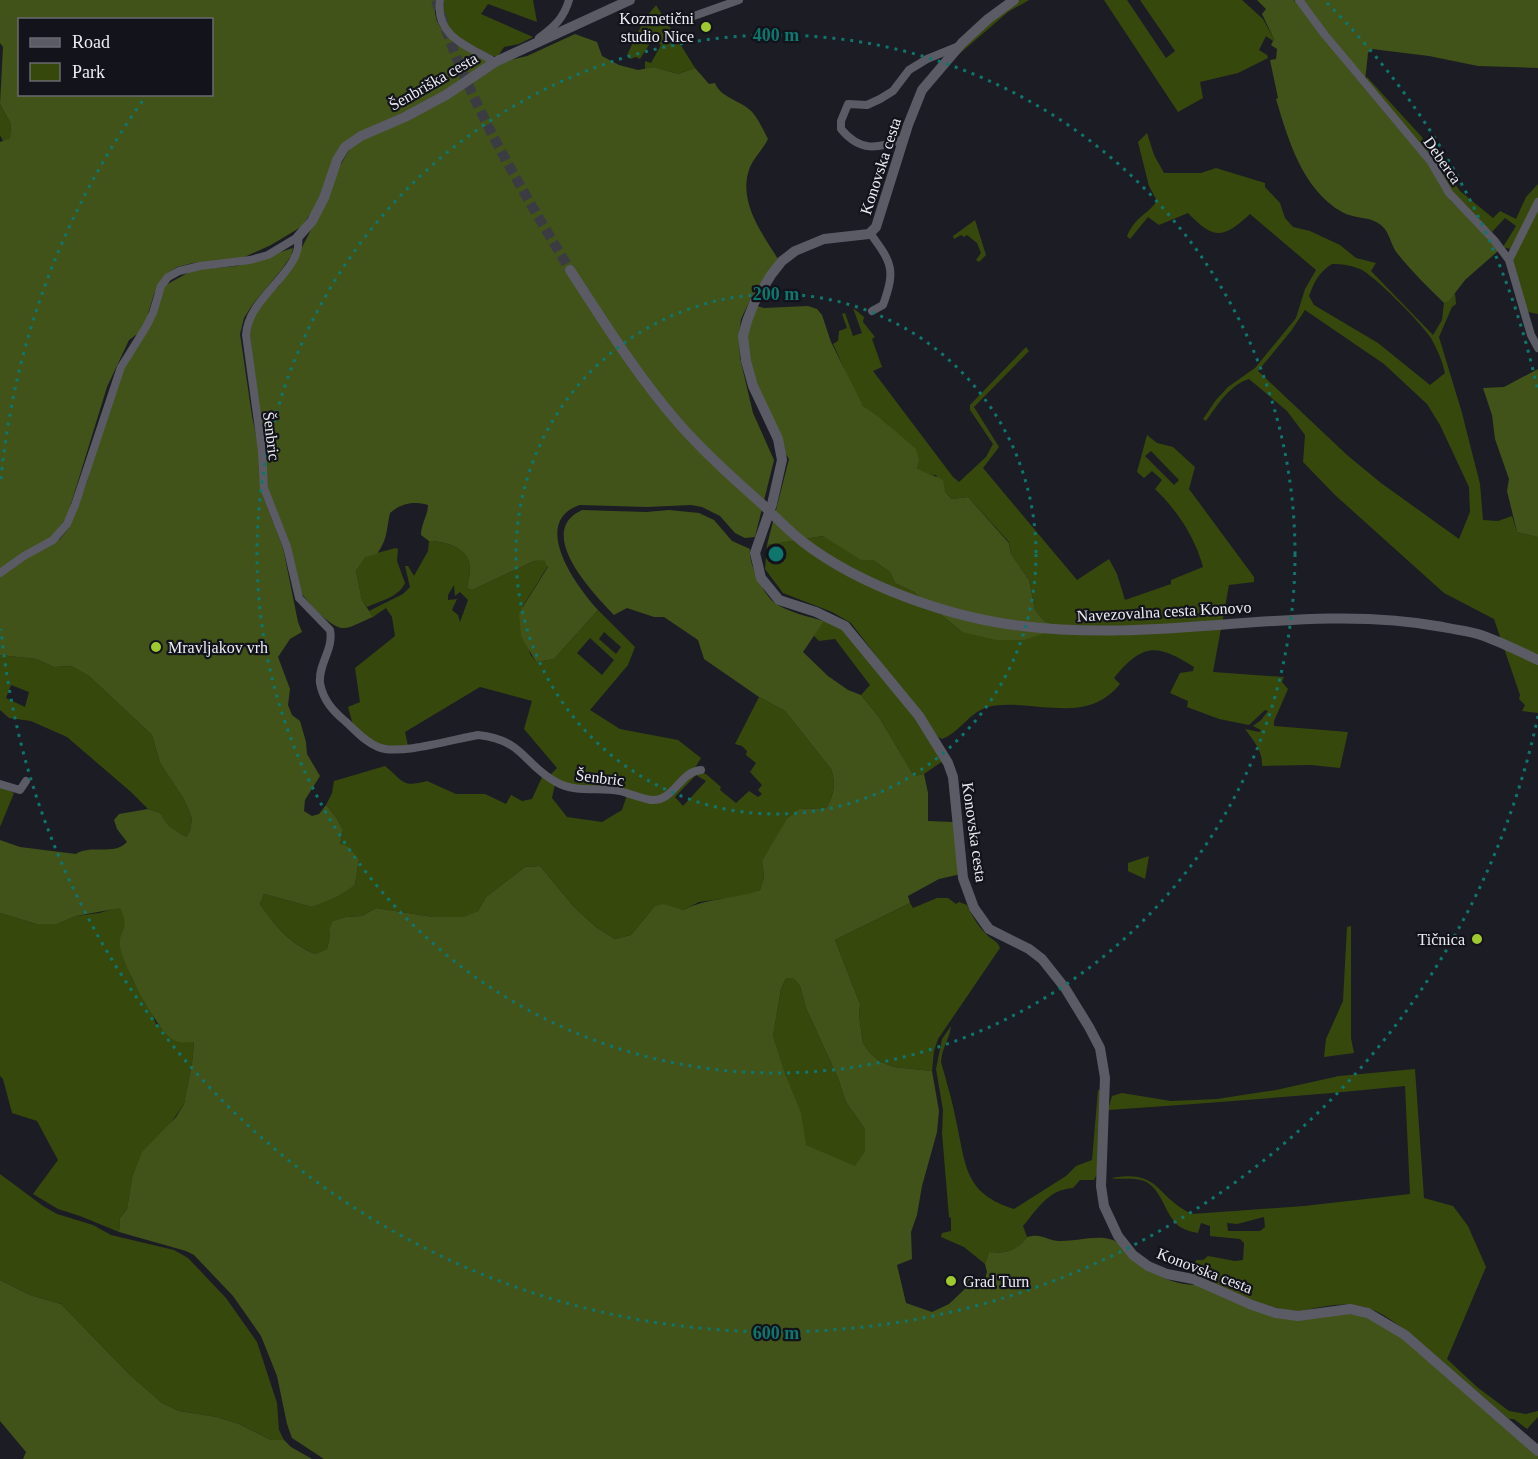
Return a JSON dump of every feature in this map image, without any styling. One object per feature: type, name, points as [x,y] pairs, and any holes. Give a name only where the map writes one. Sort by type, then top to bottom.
[{"type":"street","points":[[440,0],[439,13],[442,26],[449,34],[495,62],[508,50],[533,42],[552,28],[563,17],[570,0]]},
{"type":"street","name":"Šenbriška cesta","points":[[298,237],[312,221],[324,198],[337,160],[345,147],[361,136],[405,117],[446,95],[495,62],[630,0]]},
{"type":"street","points":[[677,22],[739,0]]},
{"type":"street","name":"Konovska cesta","points":[[1014,0],[988,19],[960,45],[922,90],[903,139],[876,227],[870,232],[824,239],[795,251],[782,261],[754,303],[742,336],[746,361],[753,386],[778,439],[782,460],[770,511],[755,553],[761,578],[779,600],[816,612],[845,626],[919,716],[948,763],[953,777],[963,878],[974,908],[989,929],[1029,949],[1042,959],[1065,988],[1100,1048],[1105,1078],[1101,1186],[1104,1206],[1118,1236],[1128,1248],[1148,1266],[1167,1274],[1193,1279],[1276,1313],[1298,1316],[1350,1309],[1368,1313],[1414,1342],[1538,1451]]},
{"type":"street","name":"Deberca","points":[[1299,0],[1325,35],[1431,162],[1439,179],[1455,201],[1494,240],[1509,260],[1531,335],[1538,348]]},
{"type":"street","points":[[903,139],[888,145],[870,147],[853,141],[841,129],[841,121],[848,104],[867,105],[880,99],[893,91],[909,70],[933,56],[960,45]]},
{"type":"street","points":[[1509,260],[1538,202]]},
{"type":"street","points":[[870,232],[890,261],[890,285],[883,305],[872,311]]},
{"type":"street","points":[[0,573],[53,540],[67,524],[121,367],[150,320],[161,286],[168,277],[179,271],[200,266],[250,260],[268,255],[298,237]]},
{"type":"street","name":"Šenbric","points":[[298,237],[297,253],[285,272],[251,313],[246,335],[262,452],[264,488],[287,547],[299,598],[330,630],[330,647],[320,674],[320,684],[327,703],[369,743],[379,748],[388,750],[478,735],[490,736],[513,745],[556,782],[569,787],[618,791],[652,800],[660,799],[688,774],[694,770],[701,770]]},
{"type":"street","name":"Navezovalna cesta Konovo","points":[[570,270],[621,348],[680,424],[722,468],[804,542],[866,579],[916,601],[968,617],[1020,626],[1071,631],[1126,632],[1286,619],[1359,618],[1424,624],[1479,634],[1538,660]]},
{"type":"street","points":[[0,784],[20,790],[26,781]]},
{"type":"green space","points":[[0,0],[436,0],[435,12],[443,31],[460,45],[489,61],[446,93],[359,133],[319,202],[301,227],[271,245],[238,260],[193,263],[177,267],[166,274],[154,294],[145,324],[140,332],[129,340],[107,387],[67,517],[51,538],[0,570],[0,142],[10,138],[11,124],[0,104],[3,47],[0,43]]},
{"type":"green space","points":[[444,0],[533,0],[537,22],[488,4],[481,14],[533,37],[519,44],[504,47],[498,56],[492,56],[464,41],[450,29],[445,21]]},
{"type":"green space","points":[[1020,0],[1029,0],[1008,12],[958,55],[978,31]]},
{"type":"green space","points":[[1104,0],[1127,0],[1166,58],[1175,51],[1140,0],[1242,0],[1263,19],[1274,39],[1273,41],[1266,36],[1259,50],[1268,58],[1238,73],[1200,82],[1203,98],[1178,112]]},
{"type":"green space","points":[[1257,0],[1294,0],[1428,164],[1451,201],[1492,241],[1498,251],[1465,280],[1449,301],[1444,303],[1408,266],[1393,247],[1380,224],[1342,212],[1316,190],[1307,177],[1298,162],[1276,99],[1278,98],[1270,60],[1276,59],[1277,49],[1271,45],[1274,39],[1262,14],[1266,9]]},
{"type":"green space","points":[[1303,0],[1538,0],[1538,68],[1478,66],[1429,56],[1372,49],[1368,53],[1365,81]]},
{"type":"green space","points":[[656,5],[695,68],[678,74],[654,67],[645,69],[645,61],[651,63],[661,45],[652,40],[640,59],[636,57],[630,59],[627,55],[644,20]]},
{"type":"green space","points":[[575,34],[597,42],[602,56],[619,65],[638,70],[654,67],[678,74],[695,68],[709,84],[715,83],[721,92],[750,110],[768,139],[750,167],[746,192],[758,227],[778,259],[750,300],[741,319],[739,335],[740,358],[753,413],[774,460],[755,537],[745,538],[735,533],[720,516],[702,507],[691,505],[647,507],[580,505],[565,513],[558,525],[558,540],[562,555],[579,586],[598,610],[554,659],[536,662],[521,636],[519,613],[548,567],[544,560],[534,561],[472,590],[467,588],[470,568],[466,555],[449,544],[429,541],[421,535],[428,505],[408,504],[390,513],[381,548],[377,554],[365,557],[356,571],[362,600],[373,617],[349,627],[337,627],[319,613],[300,591],[269,496],[249,328],[251,318],[292,267],[324,204],[340,161],[348,150],[361,139],[506,61],[527,56]]},
{"type":"green space","points":[[1367,77],[1421,136],[1460,191],[1493,218],[1500,211],[1516,219],[1526,197],[1538,184],[1538,198],[1510,249],[1503,247],[1516,226],[1505,218],[1492,232],[1457,199],[1365,81]]},
{"type":"green space","points":[[0,104],[11,124],[10,138],[3,141],[0,135]]},
{"type":"green space","points":[[1147,133],[1154,155],[1164,173],[1201,173],[1216,168],[1265,183],[1265,187],[1280,203],[1285,218],[1293,227],[1310,231],[1340,245],[1356,258],[1376,263],[1371,271],[1433,335],[1442,320],[1444,303],[1455,293],[1456,304],[1452,307],[1439,337],[1480,484],[1483,520],[1498,521],[1512,516],[1517,532],[1538,537],[1538,713],[1522,711],[1525,705],[1519,699],[1520,695],[1494,619],[1444,593],[1335,495],[1303,462],[1305,435],[1287,411],[1249,379],[1235,386],[1206,421],[1203,419],[1228,387],[1255,368],[1296,318],[1305,289],[1316,270],[1250,214],[1233,228],[1219,233],[1205,228],[1188,213],[1159,225],[1148,217],[1130,239],[1127,236],[1134,224],[1157,201],[1149,186],[1138,142]],"holes":[[[1332,264],[1360,269],[1376,280],[1397,300],[1431,338],[1445,373],[1430,385],[1378,343],[1314,305],[1309,296],[1313,286],[1320,274]],[[1305,310],[1384,364],[1427,404],[1440,425],[1469,487],[1470,512],[1459,539],[1381,483],[1347,455],[1258,371]]]},
{"type":"green space","points":[[1538,206],[1538,314],[1528,312],[1511,260]]},
{"type":"green space","points":[[975,220],[986,255],[979,262],[976,260],[981,253],[977,243],[967,235],[954,239],[953,236]]},
{"type":"green space","points":[[293,248],[291,256],[282,269],[244,318],[240,334],[261,459],[260,481],[263,496],[283,548],[302,632],[290,639],[278,657],[290,689],[288,705],[292,715],[300,721],[307,754],[320,776],[305,800],[304,811],[312,816],[319,814],[326,805],[343,830],[340,844],[347,846],[359,859],[355,885],[338,896],[312,907],[264,894],[260,904],[272,920],[297,945],[315,954],[327,949],[329,929],[333,921],[362,916],[376,908],[433,917],[464,917],[478,911],[486,897],[525,867],[540,866],[574,907],[596,927],[615,939],[631,935],[654,907],[663,904],[683,910],[702,903],[760,890],[764,877],[762,861],[787,819],[799,809],[826,808],[829,803],[834,784],[831,769],[785,711],[759,697],[704,659],[698,640],[664,617],[654,617],[627,608],[614,615],[582,578],[565,547],[564,533],[569,520],[582,510],[646,512],[669,510],[699,513],[714,520],[732,541],[750,549],[751,562],[757,578],[770,599],[792,612],[824,621],[803,652],[828,676],[848,690],[861,695],[879,717],[914,776],[924,774],[928,793],[928,821],[953,822],[961,874],[939,879],[908,896],[910,903],[835,940],[860,1004],[859,1016],[863,1043],[870,1053],[879,1061],[894,1067],[932,1071],[939,1111],[937,1132],[911,1232],[912,1259],[897,1265],[906,1303],[932,1312],[949,1304],[968,1286],[966,1275],[974,1276],[978,1281],[985,1279],[987,1272],[985,1264],[989,1252],[1011,1250],[1027,1237],[1040,1236],[1058,1241],[1106,1238],[1113,1240],[1163,1278],[1191,1285],[1201,1285],[1274,1316],[1334,1312],[1365,1316],[1394,1331],[1538,1456],[1538,1459],[324,1459],[292,1438],[277,1376],[261,1336],[233,1296],[194,1255],[119,1232],[120,1218],[127,1209],[132,1178],[142,1152],[176,1117],[184,1104],[194,1042],[180,1042],[172,1039],[158,1023],[142,996],[122,956],[120,941],[124,921],[120,908],[76,916],[57,924],[36,924],[0,913],[0,840],[20,847],[76,854],[88,850],[116,848],[127,842],[117,829],[114,820],[119,814],[148,809],[160,813],[169,826],[186,837],[190,831],[192,819],[185,801],[160,763],[152,735],[89,676],[71,666],[54,667],[36,659],[0,655],[0,577],[60,539],[69,528],[87,482],[112,389],[139,341],[164,286],[193,270],[237,266]],"holes":[[[786,978],[793,978],[800,986],[806,1008],[838,1078],[846,1102],[865,1129],[865,1151],[855,1166],[806,1145],[801,1113],[773,1036],[781,989]]]},
{"type":"green space","points":[[757,306],[764,308],[808,306],[817,309],[822,315],[831,342],[863,406],[916,449],[919,459],[917,468],[943,480],[945,492],[952,499],[968,497],[1009,543],[1011,554],[1029,580],[1035,610],[1044,621],[1055,625],[1052,631],[1024,640],[996,640],[962,632],[914,592],[895,583],[890,572],[873,560],[861,560],[823,536],[767,545],[789,459],[769,430],[745,339]]},
{"type":"green space","points":[[853,308],[864,317],[863,322],[875,337],[872,339],[882,367],[873,371],[959,482],[986,457],[993,444],[970,410],[970,405],[1026,347],[1029,351],[974,407],[999,447],[983,468],[1077,580],[1109,559],[1117,574],[1125,600],[1171,584],[1171,580],[1203,567],[1200,556],[1184,525],[1155,489],[1162,480],[1152,471],[1144,478],[1137,472],[1147,435],[1157,443],[1173,447],[1195,467],[1189,489],[1254,577],[1254,582],[1229,585],[1213,672],[1284,677],[1282,682],[1288,689],[1274,726],[1348,732],[1340,768],[1311,765],[1262,766],[1259,751],[1245,729],[1259,732],[1261,730],[1253,726],[1268,711],[1265,710],[1249,725],[1219,719],[1187,707],[1188,701],[1170,693],[1180,673],[1193,671],[1194,667],[1170,654],[1151,650],[1124,666],[1114,678],[1120,684],[1107,697],[1092,704],[1076,708],[992,706],[972,716],[949,736],[942,739],[938,737],[851,623],[832,612],[783,593],[765,569],[767,545],[823,536],[873,560],[890,572],[895,583],[914,592],[962,632],[1042,633],[1056,631],[1055,625],[1044,621],[1035,610],[1029,580],[1011,554],[1009,542],[968,497],[952,499],[945,492],[936,475],[920,470],[908,457],[890,427],[861,403],[833,344],[838,341],[839,331],[847,328],[842,314],[845,313],[853,336],[862,333]],"holes":[[[1151,451],[1179,480],[1174,485],[1145,456]]]},
{"type":"green space","points":[[1538,369],[1538,537],[1517,532],[1507,491],[1509,479],[1495,439],[1492,415],[1483,388],[1504,387]]},
{"type":"green space","points":[[429,541],[442,542],[456,547],[466,555],[470,570],[467,588],[472,590],[534,561],[544,559],[548,566],[523,606],[530,654],[536,662],[554,659],[598,610],[635,647],[628,665],[590,710],[620,729],[678,740],[701,758],[696,766],[662,796],[657,797],[568,785],[550,775],[557,768],[524,729],[532,701],[480,687],[405,732],[408,746],[380,746],[369,740],[353,725],[348,707],[360,702],[355,668],[395,636],[392,617],[386,608],[373,617],[369,611],[403,594],[410,587],[405,566],[408,566],[414,576],[428,551]],"holes":[[[454,585],[455,596],[460,592],[468,600],[460,622],[458,615],[452,610],[457,599],[448,600],[448,595]],[[604,632],[621,647],[616,654],[599,639]],[[590,638],[614,660],[602,675],[577,653]]]},
{"type":"green space","points":[[398,549],[397,561],[405,583],[394,595],[367,607],[362,600],[356,571],[365,556]]},
{"type":"green space","points":[[824,621],[849,623],[943,761],[924,774],[914,776],[879,717],[861,695],[870,685],[835,639],[819,641],[813,635]]},
{"type":"green space","points":[[0,655],[36,659],[54,667],[71,666],[89,676],[152,735],[160,763],[185,801],[192,819],[190,831],[186,837],[169,826],[160,813],[148,809],[67,737],[31,721],[9,718],[0,710]],"holes":[[[11,685],[29,692],[25,707],[6,698]]]},
{"type":"green space","points":[[759,697],[785,711],[831,769],[834,784],[829,803],[826,808],[799,809],[762,861],[764,877],[760,890],[743,896],[699,902],[683,910],[654,907],[631,935],[615,939],[596,927],[574,907],[540,866],[525,867],[486,897],[478,911],[464,918],[433,917],[376,908],[362,916],[346,917],[334,921],[329,929],[327,949],[315,954],[283,933],[260,904],[264,894],[312,907],[355,885],[359,859],[340,844],[343,830],[326,805],[332,793],[334,781],[385,766],[403,782],[412,784],[427,781],[456,794],[485,794],[506,804],[511,795],[522,801],[532,799],[543,775],[555,784],[552,798],[567,817],[602,822],[622,810],[627,795],[652,802],[698,772],[706,774],[736,803],[749,791],[758,797],[762,794],[758,790],[762,785],[750,772],[756,763],[746,755],[747,751],[742,746],[735,744]],"holes":[[[696,775],[706,781],[683,806],[675,797]]]},
{"type":"green space","points":[[0,786],[14,793],[0,827]]},
{"type":"green space","points":[[1149,856],[1145,879],[1128,871],[1128,863]]},
{"type":"green space","points":[[937,898],[948,898],[956,904],[959,902],[967,905],[981,928],[1000,948],[938,1039],[932,1071],[894,1067],[879,1061],[863,1043],[859,1016],[860,1004],[835,940],[910,903],[913,908]]},
{"type":"green space","points":[[120,907],[126,919],[120,946],[132,979],[150,1008],[156,1024],[194,1042],[184,1104],[132,1178],[127,1209],[120,1218],[119,1232],[58,1209],[33,1194],[58,1160],[37,1121],[12,1113],[3,1079],[0,1076],[0,913],[36,924],[57,924],[76,916]]},
{"type":"green space","points":[[1351,926],[1351,1038],[1354,1053],[1324,1057],[1326,1039],[1343,1001],[1347,927]]},
{"type":"green space","points":[[786,978],[793,978],[800,986],[806,1008],[838,1078],[846,1102],[865,1129],[865,1151],[855,1167],[805,1145],[773,1036],[781,989]]},
{"type":"green space","points":[[951,1026],[941,1062],[966,1167],[977,1187],[998,1203],[1014,1209],[1066,1176],[1076,1166],[1092,1160],[1098,1090],[1102,1091],[1097,1174],[1094,1180],[1080,1180],[1073,1188],[1064,1189],[1050,1196],[1023,1226],[1027,1237],[1020,1246],[1001,1252],[989,1252],[985,1264],[964,1247],[941,1237],[942,1233],[951,1231],[951,1218],[949,1217],[942,1133],[943,1110],[936,1069],[942,1039]]},
{"type":"green space","points":[[1415,1069],[1424,1198],[1453,1206],[1468,1226],[1486,1267],[1447,1359],[1477,1387],[1509,1411],[1526,1414],[1538,1411],[1538,1417],[1527,1429],[1514,1419],[1509,1419],[1406,1331],[1376,1311],[1357,1305],[1334,1305],[1296,1311],[1280,1309],[1242,1296],[1193,1274],[1196,1260],[1203,1260],[1208,1256],[1235,1261],[1243,1260],[1244,1243],[1240,1239],[1210,1236],[1210,1226],[1201,1223],[1198,1233],[1184,1229],[1173,1219],[1151,1185],[1140,1180],[1111,1178],[1127,1176],[1149,1181],[1170,1200],[1192,1214],[1304,1206],[1410,1194],[1405,1086],[1108,1110],[1112,1096],[1122,1093],[1171,1101],[1217,1099],[1276,1090],[1339,1076]],"holes":[[[1264,1217],[1265,1227],[1260,1231],[1228,1231],[1227,1223],[1237,1224]]]},
{"type":"green space","points":[[0,1174],[57,1214],[93,1225],[111,1235],[174,1250],[188,1258],[226,1298],[257,1342],[277,1403],[279,1430],[284,1440],[271,1440],[239,1424],[217,1417],[179,1411],[162,1403],[129,1374],[61,1304],[30,1295],[0,1280]]},
{"type":"green space","points":[[0,1280],[30,1295],[61,1304],[129,1374],[162,1403],[179,1411],[217,1417],[239,1424],[271,1440],[284,1440],[291,1447],[312,1459],[23,1459],[26,1452],[0,1421]]},
{"type":"tunnel","points":[[436,0],[448,36],[478,106],[570,270]]},
{"type":"place","name":"Kozmetični studio Nice","points":[[706,27]]},
{"type":"place","name":"Mravljakov vrh","points":[[156,647]]},
{"type":"place","name":"Tičnica","points":[[1477,939]]},
{"type":"place","name":"Grad Turn","points":[[951,1281]]}]
